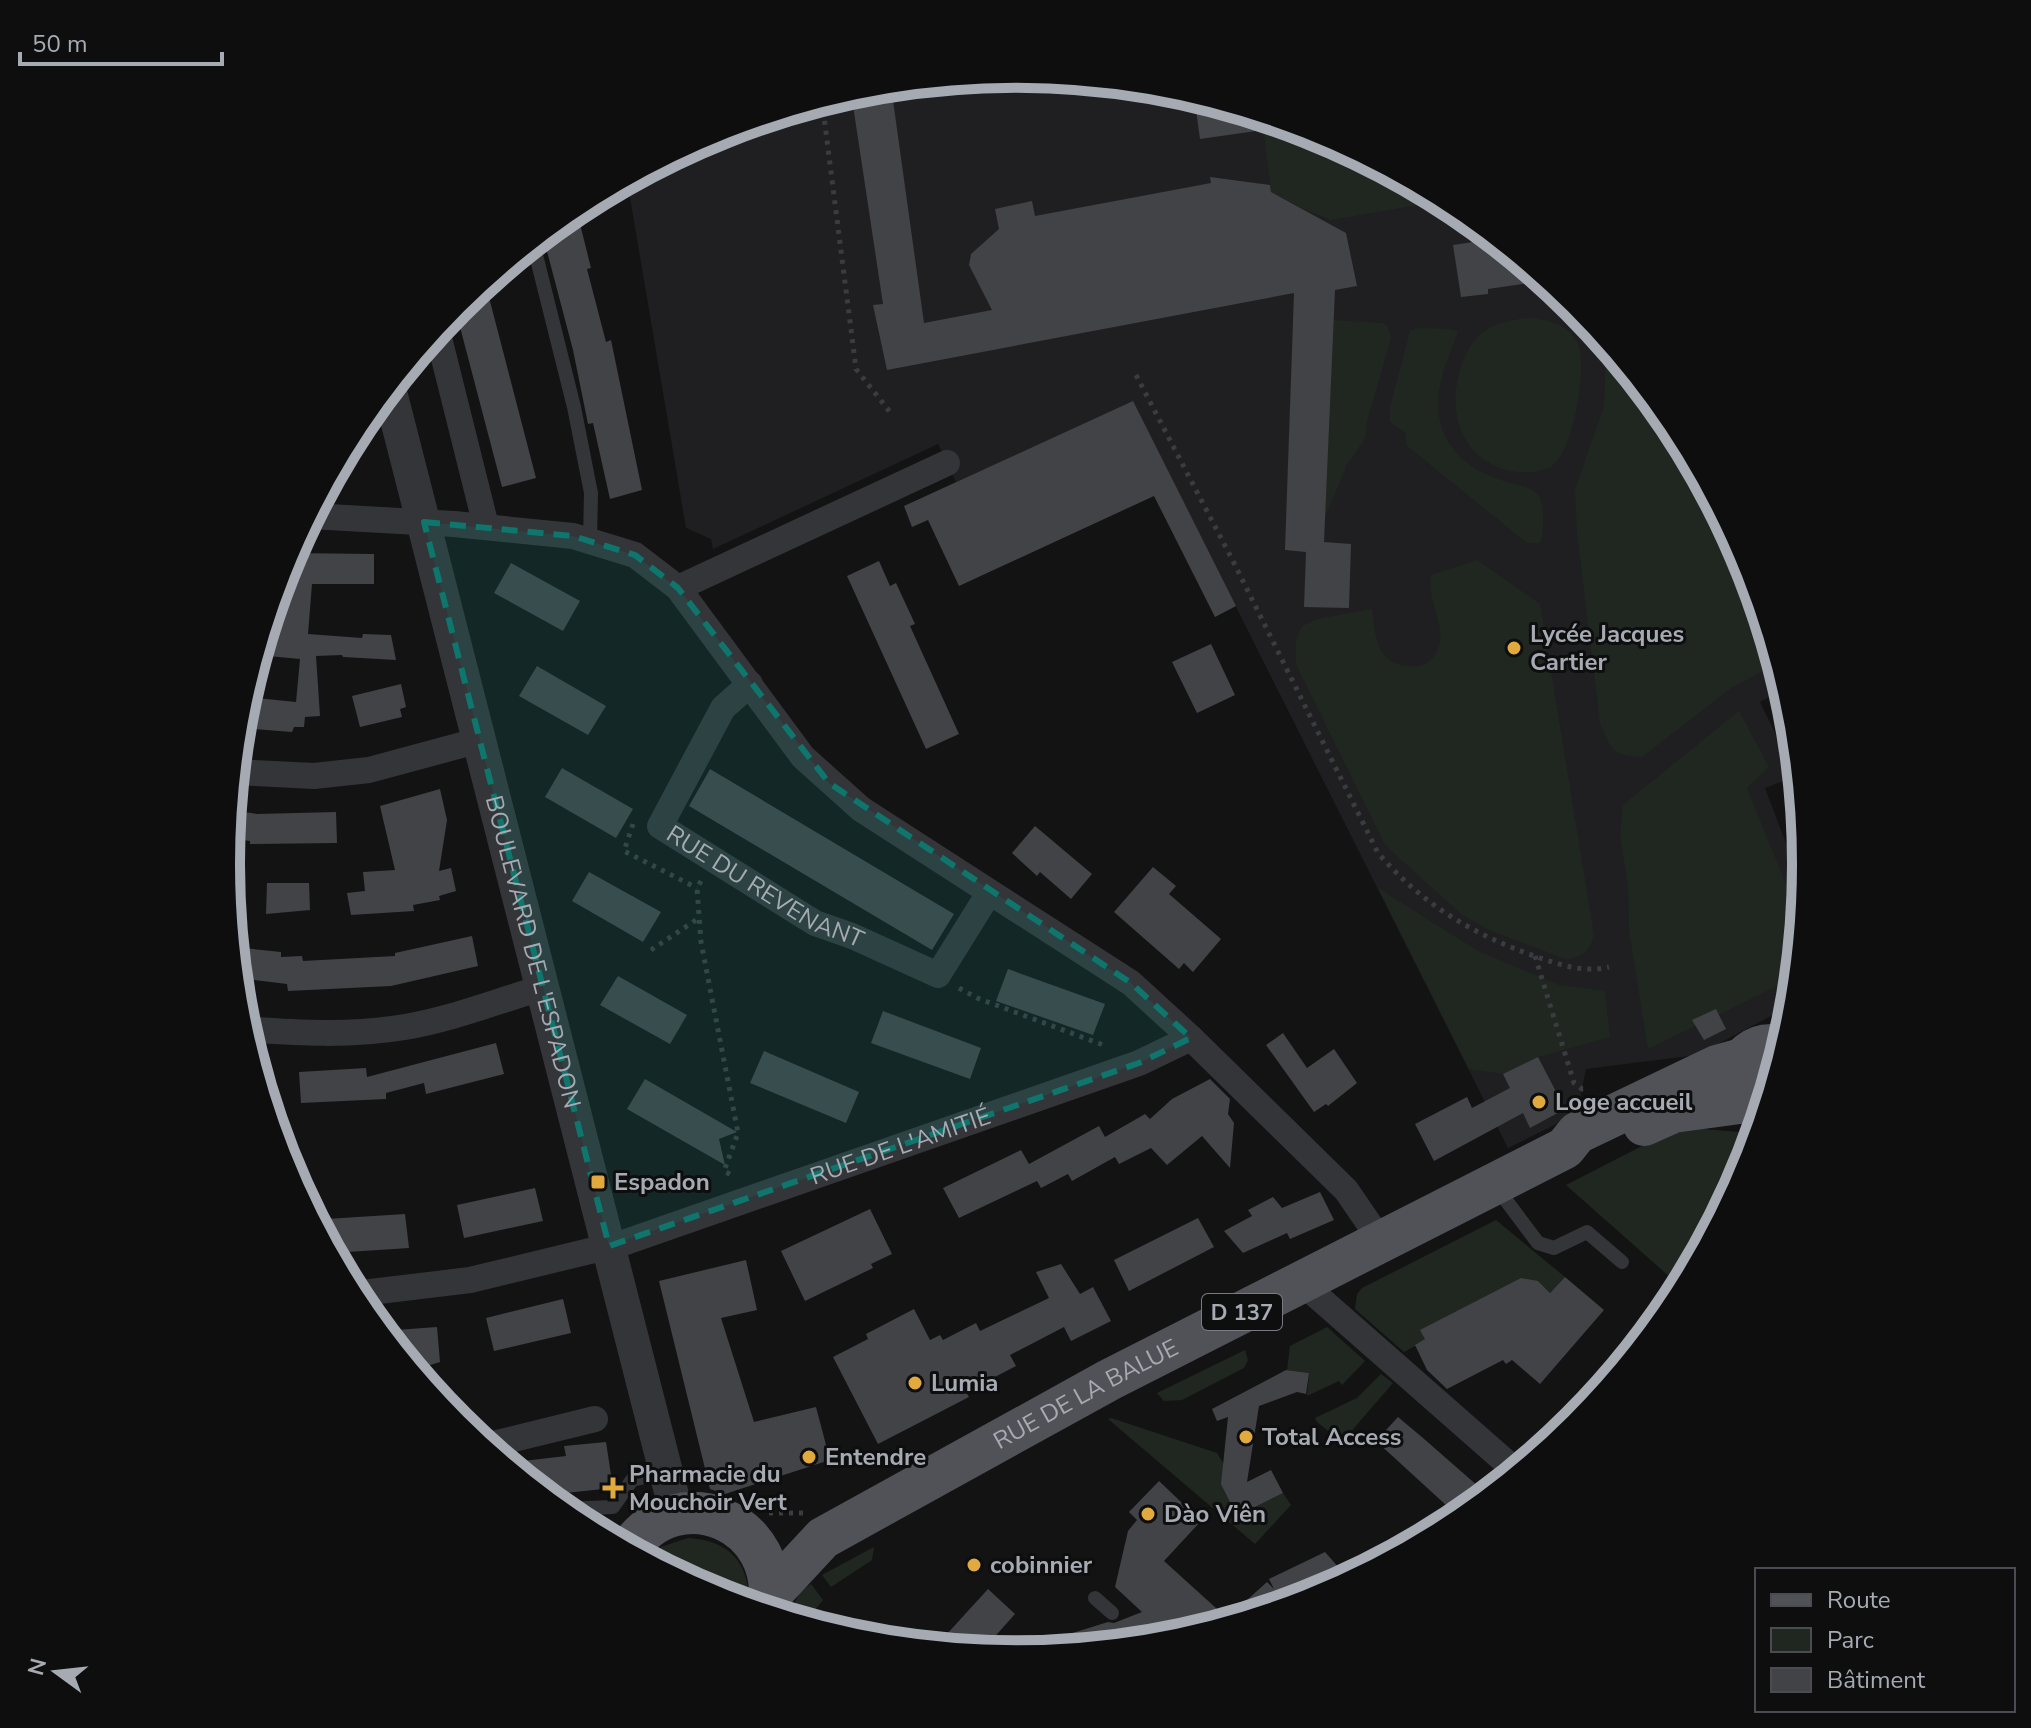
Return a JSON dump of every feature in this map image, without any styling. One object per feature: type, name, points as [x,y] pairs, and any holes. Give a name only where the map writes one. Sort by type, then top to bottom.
[{"type":"main road","name":"RUE DE LA BALUE","points":[[770,1600],[823,1538],[1109,1380],[1565,1148],[1577,1133],[1717,1066],[1770,1046]]},
{"type":"main road","points":[[1753,1104],[1740,1092],[1737,1081],[1769,1047]]},
{"type":"main road","name":"RUE DE LA BALUE","points":[[1565,1148],[1585,1152],[1673,1112],[1752,1106]]},
{"type":"main road","points":[[635,1540],[655,1524],[677,1515],[697,1513],[734,1524],[761,1553],[769,1573],[769,1600]]},
{"type":"main road","points":[[749,1537],[796,1534],[823,1538]]},
{"type":"street","points":[[440,343],[486,526]]},
{"type":"street","name":"BOULEVARD DE L'ESPADON","points":[[393,402],[677,1515]]},
{"type":"street","points":[[678,588],[947,463]]},
{"type":"street","points":[[322,517],[486,526],[590,540],[635,555],[678,588],[803,757],[829,783],[861,809],[1131,983],[1346,1190],[1381,1241]]},
{"type":"street","name":"RUE DU REVENANT","points":[[750,684],[723,708],[660,826],[815,923],[852,936],[938,975]]},
{"type":"street","points":[[245,773],[314,776],[369,770],[480,740]]},
{"type":"street","points":[[938,975],[989,893]]},
{"type":"street","points":[[257,1030],[344,1033],[405,1027],[542,988]]},
{"type":"street","name":"RUE DE L'AMITIÉ","points":[[368,1292],[470,1280],[609,1246],[1139,1063],[1191,1038]]},
{"type":"street","points":[[1301,1282],[1507,1464]]},
{"type":"street","points":[[499,1443],[595,1419]]},
{"type":"lane","points":[[536,254],[574,407],[591,493],[590,540]]},
{"type":"lane","points":[[1493,1183],[1538,1243],[1554,1248],[1587,1232],[1622,1262]]},
{"type":"lane","points":[[583,1508],[613,1507],[632,1480],[666,1472]]},
{"type":"lane","points":[[1095,1598],[1112,1613]]},
{"type":"path","points":[[823,112],[856,369],[890,412]]},
{"type":"path","points":[[1136,375],[1240,575],[1378,853],[1401,880],[1462,925],[1492,941],[1564,966],[1592,971],[1609,967]]},
{"type":"path","points":[[634,822],[624,851],[697,888]]},
{"type":"path","points":[[713,857],[697,888],[701,942],[738,1133],[724,1171],[765,1192]]},
{"type":"path","points":[[651,950],[699,917]]},
{"type":"path","points":[[1535,956],[1574,1083],[1582,1089],[1594,1086]]},
{"type":"path","points":[[938,975],[977,998],[1098,1042],[1139,1063]]},
{"type":"highlighted area","points":[[424,522],[573,536],[635,555],[678,588],[829,783],[1131,983],[1191,1038],[1139,1063],[609,1246]]},
{"type":"shaded area","name":"Lycée Jacques Cartier","points":[[965,90],[1066,90],[1167,103],[1216,114],[1312,147],[1404,192],[1488,248],[1527,281],[1599,352],[1661,433],[1688,476],[1732,567],[1750,615],[1773,695],[1760,702],[1783,749],[1787,780],[1765,788],[1792,858],[1790,915],[1777,1013],[1697,1055],[1586,1069],[1577,1114],[1508,1148],[1133,402],[956,482],[938,444],[713,549],[711,539],[686,528],[629,191],[719,147],[815,114],[914,95]]},
{"type":"green space","points":[[1270,131],[1359,168],[1423,204],[1331,220],[1304,209],[1271,192],[1264,132]]},
{"type":"green space","points":[[1533,318],[1559,325],[1578,344],[1581,355],[1580,389],[1572,427],[1560,458],[1545,470],[1517,472],[1484,460],[1472,449],[1458,421],[1456,387],[1467,353],[1481,334],[1503,323]]},
{"type":"green space","points":[[1333,320],[1383,323],[1388,327],[1391,338],[1365,438],[1347,465],[1325,517]]},
{"type":"green space","points":[[1419,328],[1458,332],[1438,398],[1444,432],[1456,452],[1473,467],[1538,495],[1543,516],[1539,543],[1527,543],[1406,445],[1405,432],[1390,422],[1390,407],[1410,331]]},
{"type":"green space","points":[[1606,361],[1661,433],[1688,476],[1732,567],[1766,669],[1731,688],[1642,757],[1624,755],[1614,750],[1600,723],[1577,532],[1575,490],[1604,406]]},
{"type":"green space","points":[[1477,560],[1540,604],[1594,935],[1587,949],[1571,958],[1565,959],[1492,931],[1462,915],[1385,845],[1296,664],[1296,640],[1302,626],[1318,619],[1372,609],[1383,654],[1396,664],[1426,664],[1438,650],[1440,640],[1430,586],[1431,575]]},
{"type":"green space","points":[[1739,711],[1769,767],[1747,788],[1791,896],[1782,984],[1648,1049],[1629,930],[1628,885],[1620,835],[1623,805]]},
{"type":"green space","points":[[1378,888],[1478,951],[1559,985],[1605,991],[1610,1037],[1538,1057],[1503,1074],[1469,1069]]},
{"type":"green space","points":[[1679,1127],[1742,1134],[1711,1207],[1671,1278],[1566,1185]]},
{"type":"green space","points":[[1496,1220],[1565,1277],[1550,1293],[1538,1281],[1404,1352],[1355,1309],[1357,1294],[1362,1288]]},
{"type":"green space","points":[[1327,1327],[1365,1361],[1342,1385],[1339,1381],[1307,1396],[1309,1373],[1287,1370],[1290,1346]]},
{"type":"green space","points":[[1245,1350],[1248,1360],[1244,1368],[1182,1400],[1164,1401],[1157,1393]]},
{"type":"green space","points":[[1381,1374],[1393,1383],[1342,1442],[1317,1422],[1315,1418],[1357,1398]]},
{"type":"green space","points":[[1108,1419],[1217,1453],[1238,1487],[1238,1516],[1283,1493],[1291,1505],[1255,1544]]},
{"type":"green space","points":[[688,1538],[726,1549],[741,1566],[748,1592],[656,1552]]},
{"type":"green space","points":[[874,1547],[872,1560],[831,1587],[822,1575]]},
{"type":"green space","points":[[811,1584],[823,1600],[812,1613],[792,1607],[800,1592]]},
{"type":"building","points":[[893,98],[924,323],[992,310],[969,265],[971,254],[999,229],[995,209],[1032,201],[1035,216],[1211,183],[1210,177],[1270,185],[1271,192],[1346,233],[1357,286],[1335,290],[1324,542],[1351,544],[1349,608],[1304,607],[1306,552],[1285,550],[1294,293],[887,370],[873,305],[883,304],[853,105]]},
{"type":"building","points":[[1196,109],[1267,130],[1200,139]]},
{"type":"building","points":[[580,222],[591,268],[587,269],[606,342],[611,340],[642,490],[610,499],[593,423],[588,424],[573,350],[546,246]]},
{"type":"building","points":[[1478,241],[1529,283],[1488,289],[1488,294],[1461,297],[1453,245]]},
{"type":"building","points":[[488,295],[536,478],[502,487],[459,323]]},
{"type":"building","points":[[1133,401],[1236,606],[1215,617],[1154,496],[959,586],[928,520],[912,527],[904,506]]},
{"type":"building","points":[[305,553],[374,554],[374,584],[312,584],[308,634],[362,638],[363,634],[391,635],[396,660],[316,656],[320,716],[305,717],[304,727],[294,727],[292,732],[251,729],[258,698],[296,702],[300,659],[268,656]]},
{"type":"building","points":[[879,561],[890,586],[896,583],[915,624],[910,626],[959,734],[926,749],[847,576]]},
{"type":"building","points":[[511,563],[580,601],[563,631],[494,593]]},
{"type":"building","points":[[1211,644],[1235,695],[1197,713],[1172,662]]},
{"type":"building","points":[[537,666],[606,706],[588,735],[519,696]]},
{"type":"building","points":[[401,684],[406,707],[400,709],[402,717],[360,727],[352,696]]},
{"type":"building","points":[[562,768],[633,809],[616,838],[545,797]]},
{"type":"building","points":[[710,769],[954,914],[932,950],[689,806]]},
{"type":"building","points":[[440,789],[447,820],[439,871],[451,868],[456,891],[439,896],[440,900],[413,905],[414,911],[351,915],[347,893],[365,891],[363,872],[395,870],[380,806]]},
{"type":"building","points":[[241,812],[336,812],[337,843],[250,844],[250,841],[240,840]]},
{"type":"building","points":[[1035,826],[1092,874],[1071,899],[1040,872],[1037,876],[1012,853]]},
{"type":"building","points":[[1153,867],[1176,886],[1169,894],[1221,939],[1193,972],[1184,963],[1179,969],[1114,912]]},
{"type":"building","points":[[589,872],[661,912],[643,942],[572,901]]},
{"type":"building","points":[[267,883],[309,883],[310,910],[266,914]]},
{"type":"building","points":[[472,936],[478,966],[391,986],[288,991],[287,984],[248,979],[244,948],[281,952],[281,957],[302,956],[303,961],[395,956],[395,953]]},
{"type":"building","points":[[1008,969],[1105,1004],[1093,1035],[996,1001]]},
{"type":"building","points":[[618,976],[687,1015],[670,1044],[600,1005]]},
{"type":"building","points":[[1716,1009],[1726,1029],[1704,1040],[1692,1020]]},
{"type":"building","points":[[883,1011],[981,1048],[970,1079],[871,1043]]},
{"type":"building","points":[[1283,1033],[1307,1068],[1334,1049],[1357,1083],[1328,1106],[1326,1104],[1314,1112],[1266,1045]]},
{"type":"building","points":[[496,1043],[504,1074],[426,1094],[424,1083],[386,1093],[386,1099],[301,1103],[299,1072],[366,1068],[367,1077]]},
{"type":"building","points":[[764,1051],[859,1092],[846,1123],[750,1083]]},
{"type":"building","points":[[1538,1057],[1565,1109],[1530,1128],[1523,1113],[1434,1161],[1415,1124],[1467,1097],[1472,1108],[1510,1088],[1503,1074]]},
{"type":"building","points":[[645,1079],[737,1132],[719,1139],[725,1165],[627,1109]]},
{"type":"building","points":[[1210,1079],[1230,1099],[1228,1114],[1234,1123],[1230,1168],[1202,1136],[1167,1165],[1151,1148],[1119,1164],[1115,1157],[1072,1181],[1068,1174],[1041,1188],[1037,1181],[959,1218],[943,1188],[1021,1150],[1029,1164],[1099,1126],[1105,1137],[1145,1114],[1150,1119],[1172,1099]]},
{"type":"building","points":[[535,1188],[543,1221],[464,1238],[457,1205]]},
{"type":"building","points":[[1320,1192],[1334,1220],[1290,1239],[1287,1233],[1243,1253],[1224,1231],[1252,1216],[1248,1210],[1273,1197],[1282,1208]]},
{"type":"building","points":[[870,1209],[892,1254],[871,1264],[873,1268],[805,1301],[781,1251]]},
{"type":"building","points":[[405,1214],[409,1248],[343,1252],[326,1219]]},
{"type":"building","points":[[1198,1218],[1214,1247],[1129,1291],[1114,1260]]},
{"type":"building","points":[[746,1260],[757,1310],[721,1318],[754,1422],[816,1407],[830,1460],[725,1494],[710,1489],[659,1281]]},
{"type":"building","name":"Lumia","points":[[1061,1264],[1080,1294],[1093,1287],[1111,1321],[1071,1341],[1064,1327],[1010,1355],[1016,1366],[966,1392],[969,1397],[878,1444],[833,1357],[868,1339],[866,1334],[914,1309],[930,1340],[940,1335],[943,1340],[976,1323],[980,1331],[1049,1298],[1036,1272]]},
{"type":"building","points":[[1565,1277],[1604,1310],[1540,1384],[1512,1360],[1506,1364],[1503,1360],[1447,1389],[1427,1370],[1415,1345],[1425,1339],[1420,1330],[1521,1278],[1538,1281],[1550,1293]]},
{"type":"building","points":[[563,1299],[571,1333],[494,1351],[486,1318]]},
{"type":"building","points":[[437,1327],[440,1362],[425,1367],[396,1330]]},
{"type":"building","points":[[1286,1370],[1309,1373],[1306,1394],[1297,1392],[1259,1406],[1247,1482],[1271,1470],[1283,1493],[1241,1514],[1240,1522],[1221,1484],[1228,1417],[1217,1421],[1212,1409]]},
{"type":"building","points":[[1398,1417],[1479,1487],[1449,1508],[1376,1441]]},
{"type":"building","points":[[606,1442],[613,1488],[562,1493],[521,1461],[566,1456],[564,1446]]},
{"type":"building","points":[[1159,1481],[1201,1521],[1164,1561],[1221,1612],[1117,1633],[1055,1638],[1142,1612],[1115,1587],[1128,1531],[1137,1520],[1129,1512]]},
{"type":"building","points":[[1325,1552],[1340,1569],[1239,1607],[1267,1582],[1274,1589],[1269,1579]]},
{"type":"building","points":[[988,1589],[1015,1614],[993,1639],[945,1636]]},
{"type":"place","name":"Lycée Jacques Cartier","points":[[1514,648]]},
{"type":"place","name":"Loge accueil","points":[[1539,1102]]},
{"type":"place","name":"Espadon","points":[[598,1182]]},
{"type":"place","name":"Lumia","points":[[915,1383]]},
{"type":"place","name":"Total Access","points":[[1246,1437]]},
{"type":"place","name":"Entendre","points":[[809,1457]]},
{"type":"place","name":"Pharmacie du Mouchoir Vert","points":[[613,1488]]},
{"type":"place","name":"Dào Viên","points":[[1148,1514]]},
{"type":"place","name":"cobinnier","points":[[974,1565]]}]
